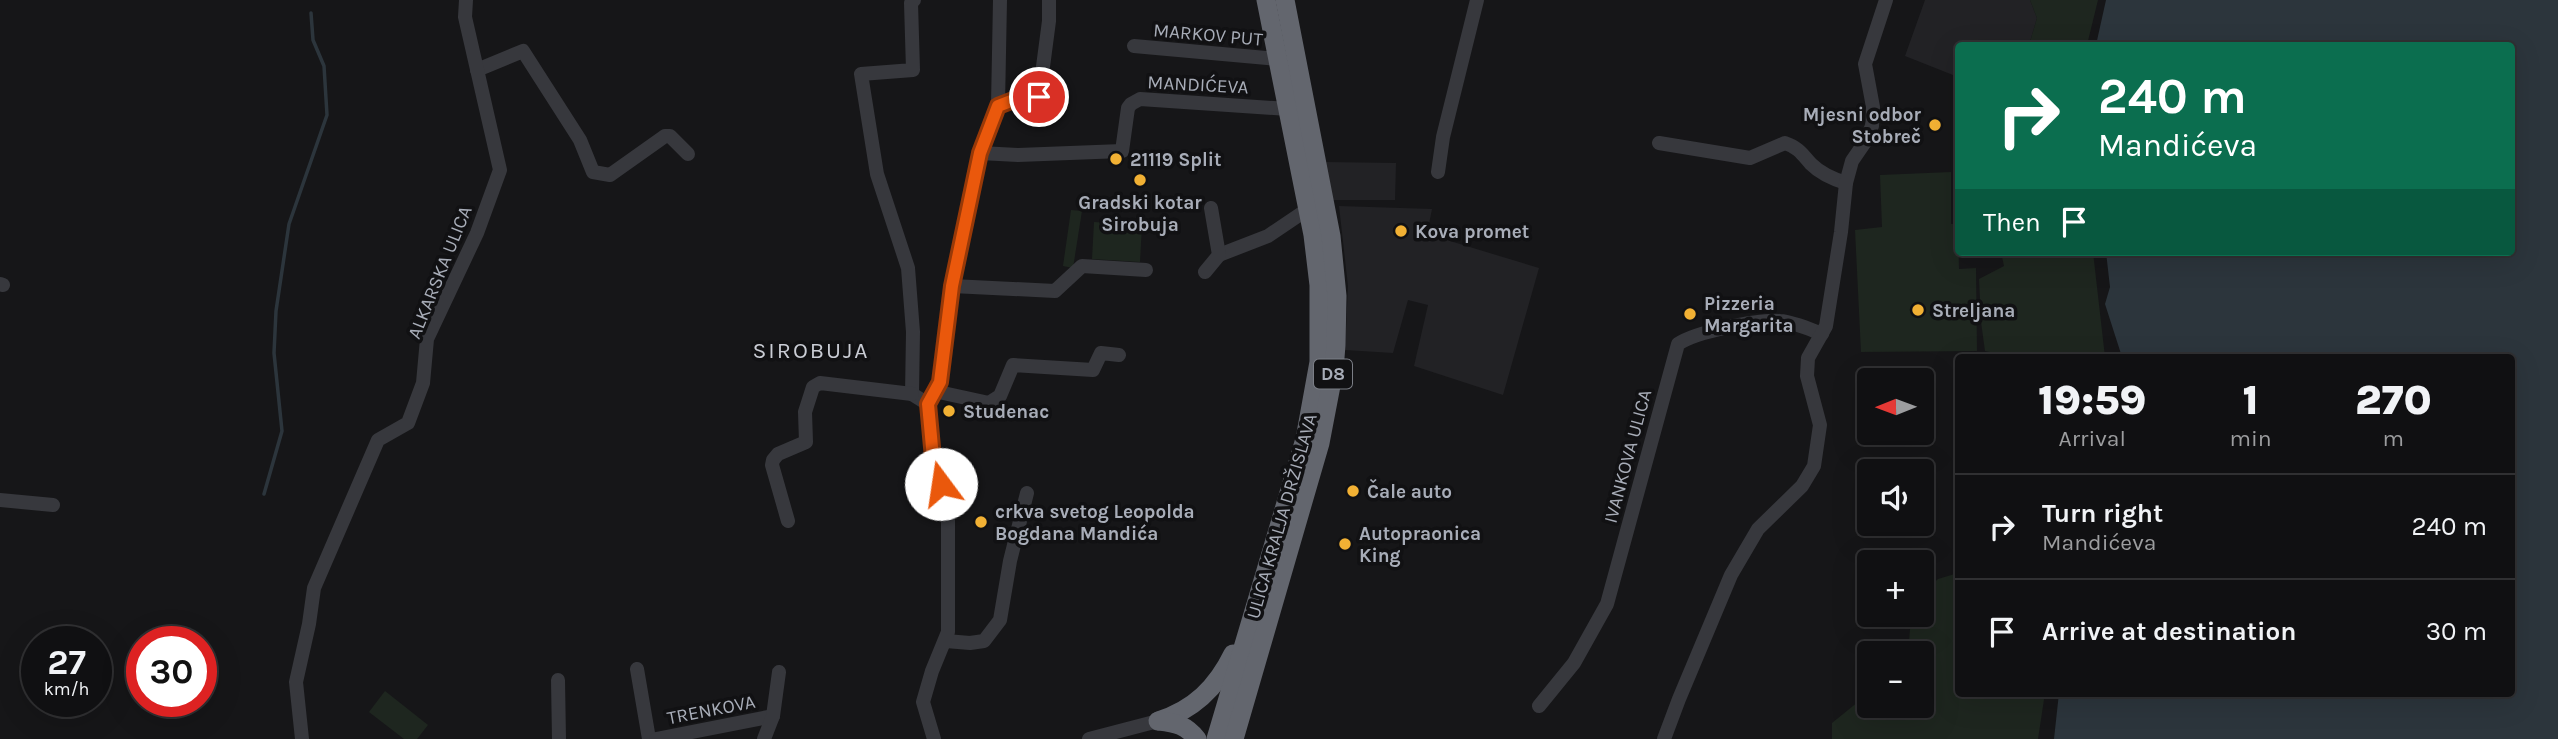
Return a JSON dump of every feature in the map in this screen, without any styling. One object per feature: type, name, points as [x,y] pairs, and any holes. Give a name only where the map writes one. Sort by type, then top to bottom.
[{"type":"highway","name":"ULICA KRALJA DRŽISLAVA","points":[[1216,739],[1305,439],[1319,362],[1319,285],[1308,209],[1266,0]]},
{"type":"highway","name":"ULICA KRALJA DRŽISLAVA","points":[[1234,739],[1320,443],[1336,345],[1337,296],[1331,236],[1285,0]]},
{"type":"highway","points":[[1158,721],[1177,715],[1207,693],[1221,677],[1233,656],[1240,632],[1250,625]]},
{"type":"highway","points":[[1158,721],[1177,723],[1187,728],[1196,739]]},
{"type":"street","name":"ALKARSKA ULICA","points":[[302,739],[296,681],[314,588],[378,440],[408,423],[423,383],[427,339],[477,233],[500,170],[465,18],[466,0]]},
{"type":"street","points":[[912,394],[913,332],[908,268],[877,174],[861,74],[913,70],[911,3],[914,0]]},
{"type":"street","points":[[934,739],[923,702],[948,632],[948,509],[933,458],[931,398],[940,382],[952,286],[980,153],[998,106],[1000,0]]},
{"type":"street","points":[[998,106],[1016,99],[1039,97],[1049,0]]},
{"type":"street","points":[[1438,172],[1443,137],[1477,0]]},
{"type":"street","points":[[1664,739],[1731,575],[1758,529],[1802,486],[1814,466],[1820,425],[1807,376],[1808,358],[1826,326],[1842,232],[1846,183],[1852,161],[1866,142],[1872,125],[1873,107],[1865,64],[1886,0]]},
{"type":"street","name":"MARKOV PUT","points":[[1134,46],[1278,59]]},
{"type":"street","points":[[477,71],[523,51],[580,140],[593,172],[610,175],[664,136],[670,136],[688,154]]},
{"type":"street","name":"MANDIĆEVA","points":[[980,153],[1018,155],[1122,151],[1128,108],[1140,99],[1288,109]]},
{"type":"street","points":[[1659,143],[1750,158],[1785,143],[1798,148],[1813,166],[1830,178],[1846,183]]},
{"type":"street","points":[[1211,208],[1219,255]]},
{"type":"street","points":[[1205,272],[1219,255],[1268,236],[1308,209]]},
{"type":"street","points":[[952,286],[1055,290],[1082,266],[1146,270]]},
{"type":"street","name":"IVANKOVA ULICA","points":[[1539,706],[1574,663],[1607,604],[1678,344],[1695,335],[1765,320],[1784,321],[1822,334]]},
{"type":"street","points":[[788,521],[772,465],[773,460],[778,454],[806,443],[805,412],[813,387],[820,383],[989,403],[1000,396],[1013,365],[1093,370],[1101,353],[1119,355]]},
{"type":"street","points":[[946,641],[970,643],[984,640],[1000,620],[1010,561],[1027,493]]},
{"type":"street","points":[[0,500],[54,505]]},
{"type":"street","name":"TRENKOVA","points":[[637,669],[649,739]]},
{"type":"street","name":"TRENKOVA","points":[[764,739],[773,716],[779,672]]},
{"type":"street","points":[[558,680],[559,739]]},
{"type":"street","name":"TRENKOVA","points":[[656,739],[773,716]]},
{"type":"street","points":[[1089,739],[1158,721]]},
{"type":"shaded area","points":[[1925,0],[2030,0],[2037,18],[2030,42],[1955,42],[1955,76],[1905,56]]},
{"type":"shaded area","points":[[2030,0],[2098,0],[2088,42],[2030,42],[2037,18]]},
{"type":"shaded area","points":[[2106,0],[2558,0],[2558,739],[2054,739],[2059,697],[2515,697],[2515,354],[2121,354],[2105,304],[2110,287],[2106,256],[2515,256],[2515,42],[2097,42]]},
{"type":"shaded area","points":[[1324,162],[1396,163],[1395,200],[1331,200]]},
{"type":"shaded area","name":"Streljana","points":[[1951,172],[1951,224],[1955,224],[1955,256],[1959,256],[1959,269],[1976,268],[1977,351],[1861,352],[1855,230],[1882,227],[1880,175]]},
{"type":"shaded area","points":[[1339,206],[1432,209],[1427,234],[1539,268],[1503,395],[1414,366],[1428,305],[1408,300],[1393,353],[1345,350],[1348,286]]},
{"type":"shaded area","points":[[1071,210],[1082,211],[1073,268],[1063,266]]},
{"type":"shaded area","points":[[1094,222],[1142,225],[1140,262],[1092,259]]},
{"type":"shaded area","points":[[2002,256],[2093,256],[2105,354],[1998,354],[1985,351],[1979,279],[2004,266]]},
{"type":"shaded area","points":[[1955,574],[1955,697],[2044,697],[2038,739],[1832,739],[1832,723],[1857,703],[1857,718],[1934,718],[1934,641],[1909,641],[1910,627],[1934,627],[1934,583]]},
{"type":"shaded area","points":[[385,691],[428,725],[417,739],[404,739],[369,712]]},
{"type":"waterway","points":[[264,494],[282,431],[274,353],[276,311],[289,224],[327,115],[324,66],[313,40],[311,13]]},
{"type":"place","name":"Mjesni odbor Stobreč","points":[[1935,125]]},
{"type":"place","name":"21119 Split","points":[[1116,159]]},
{"type":"place","name":"Gradski kotar Sirobuja","points":[[1140,180]]},
{"type":"place","name":"Kova promet","points":[[1401,231]]},
{"type":"place","name":"Streljana","points":[[1918,310]]},
{"type":"place","name":"Pizzeria Margarita","points":[[1690,314]]},
{"type":"place","name":"Studenac","points":[[949,411]]},
{"type":"place","name":"Čale auto","points":[[1353,491]]},
{"type":"place","name":"crkva svetog Leopolda Bogdana Mandića","points":[[981,522]]},
{"type":"place","name":"Autopraonica King","points":[[1345,544]]},
{"type":"district","name":"SIROBUJA","points":[[811,350]]},
{"type":"route","points":[[941,484],[933,458],[928,404],[940,382],[952,286],[980,153],[998,106],[1016,99],[1039,97]]}]
